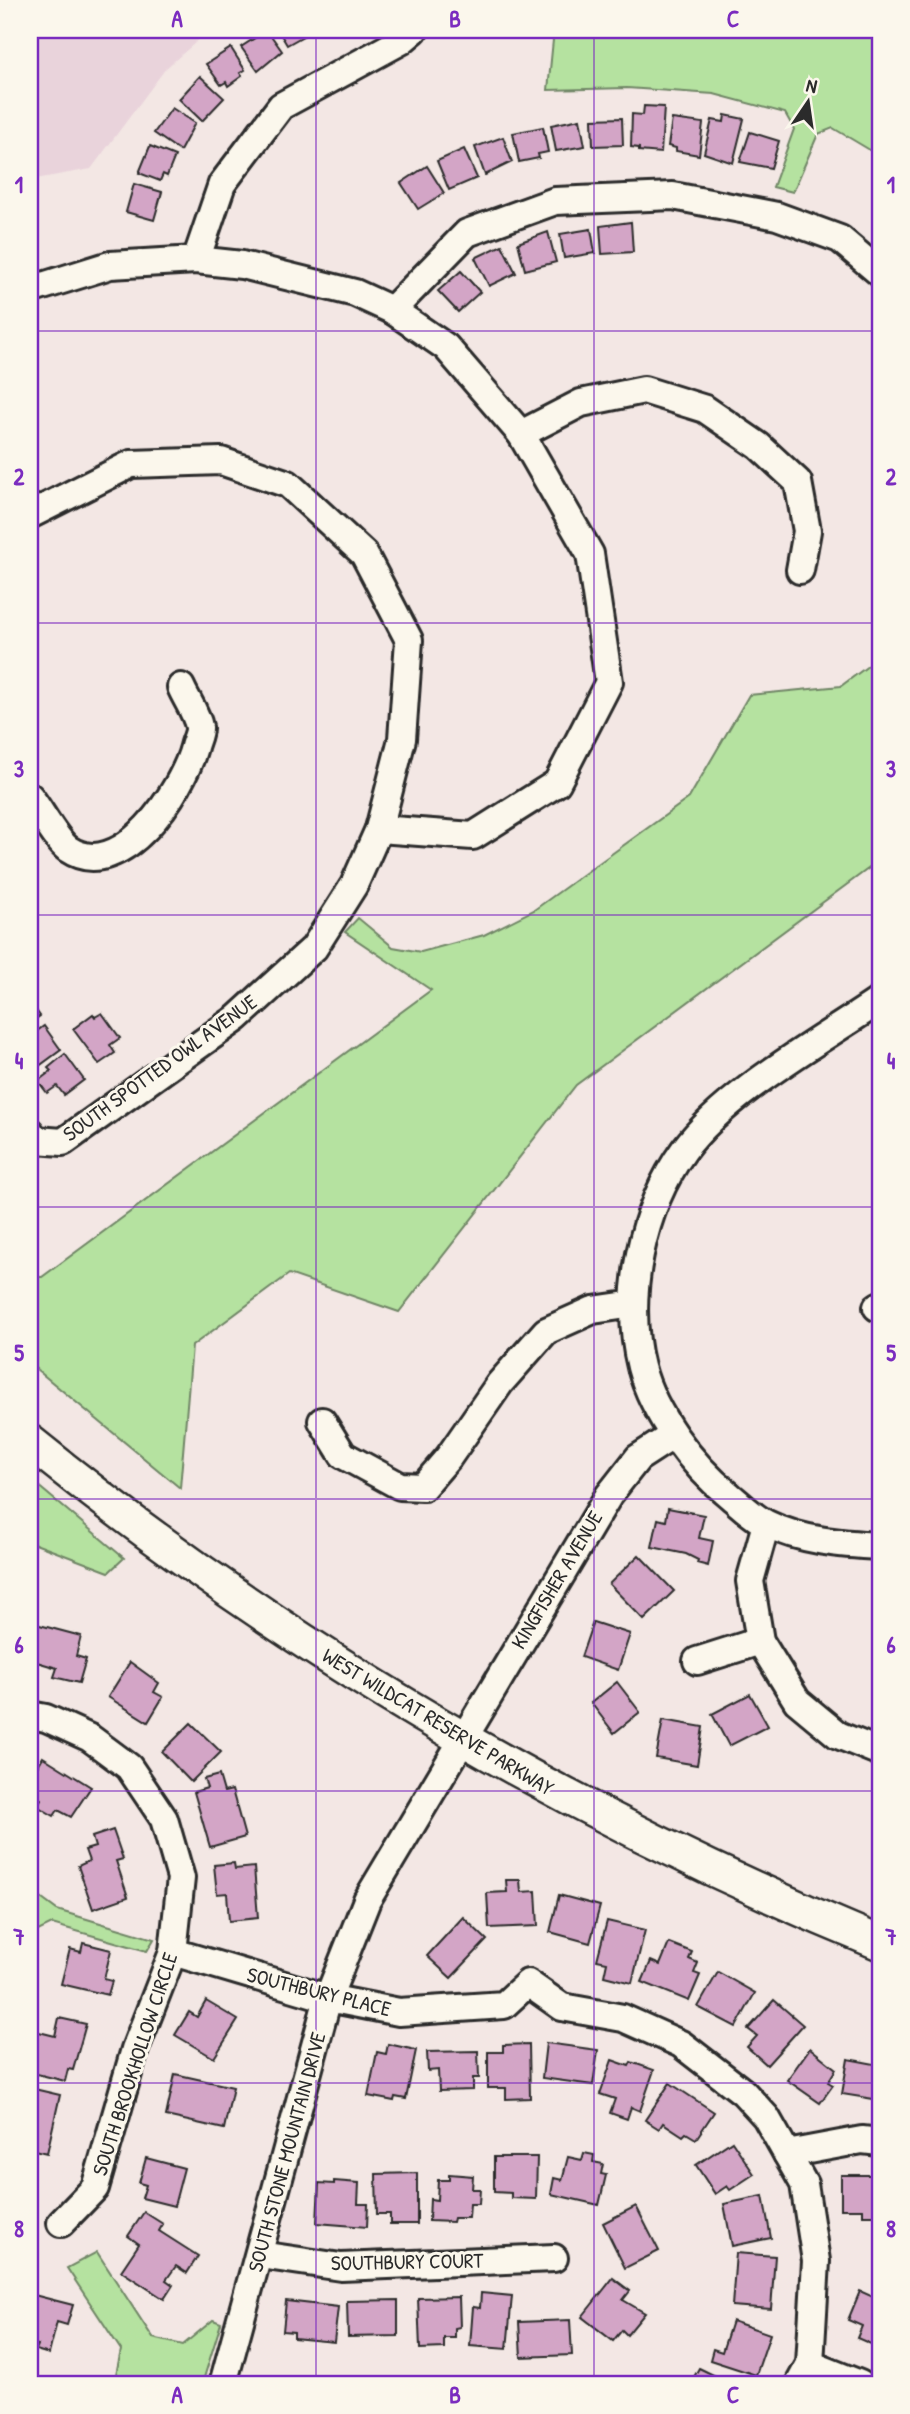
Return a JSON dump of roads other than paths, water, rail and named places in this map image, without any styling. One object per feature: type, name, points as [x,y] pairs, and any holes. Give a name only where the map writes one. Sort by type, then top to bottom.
[{"type":"main road","name":"WEST WILDCAT RESERVE PARKWAY","points":[[30,1443],[209,1578],[376,1689],[461,1739],[645,1839],[880,1943]]},
{"type":"street","points":[[196,260],[222,184],[281,106],[401,41],[414,30]]},
{"type":"street","points":[[393,310],[467,233],[555,201],[673,196],[777,216],[840,239],[880,273]]},
{"type":"street","points":[[30,290],[110,265],[196,260],[242,265],[355,293],[393,310],[446,347],[520,434],[590,554],[609,682],[557,783],[473,836],[379,829]]},
{"type":"street","points":[[520,434],[581,403],[644,390],[705,409],[759,446],[798,482],[807,531],[800,570]]},
{"type":"street","name":"SOUTH SPOTTED OWL AVENUE","points":[[30,515],[131,464],[221,461],[288,484],[365,554],[409,640],[402,739],[379,829],[354,885],[314,947],[237,1018],[64,1142],[36,1140],[30,1132]]},
{"type":"street","points":[[30,797],[67,848],[90,858],[120,849],[144,831],[169,803],[189,767],[199,727],[181,687]]},
{"type":"street","points":[[880,1000],[720,1109],[684,1150],[657,1194],[642,1244],[634,1304],[641,1367],[672,1436],[713,1482],[766,1524],[825,1543],[880,1546]]},
{"type":"street","points":[[322,1421],[343,1455],[400,1486],[423,1486],[448,1458],[500,1383],[546,1331],[593,1310],[634,1304]]},
{"type":"street","name":"KINGFISHER AVENUE","points":[[461,1739],[609,1495],[638,1458],[672,1436]]},
{"type":"street","points":[[766,1524],[750,1581],[760,1641],[797,1700],[838,1735],[880,1752]]},
{"type":"street","points":[[697,1661],[760,1641]]},
{"type":"street","name":"SOUTH BROOKHOLLOW CIRCLE","points":[[30,1715],[46,1718],[90,1738],[129,1768],[164,1819],[181,1878],[173,1952],[135,2049],[95,2188],[61,2223]]},
{"type":"street","name":"SOUTH STONE MOUNTAIN DRIVE","points":[[223,2384],[328,1998],[367,1900],[461,1739]]},
{"type":"street","name":"SOUTHBURY PLACE","points":[[173,1952],[328,1998],[399,2012],[504,2005],[528,1983],[562,2007],[623,2018],[681,2044],[743,2092],[766,2117],[804,2184],[816,2261],[805,2374]]},
{"type":"street","points":[[788,2154],[862,2140],[880,2142]]},
{"type":"street","name":"SOUTHBURY COURT","points":[[260,2255],[341,2267],[554,2258]]},
{"type":"street","points":[[805,2374],[860,2384]]},
{"type":"waterway","points":[[845,30],[880,37]]}]
